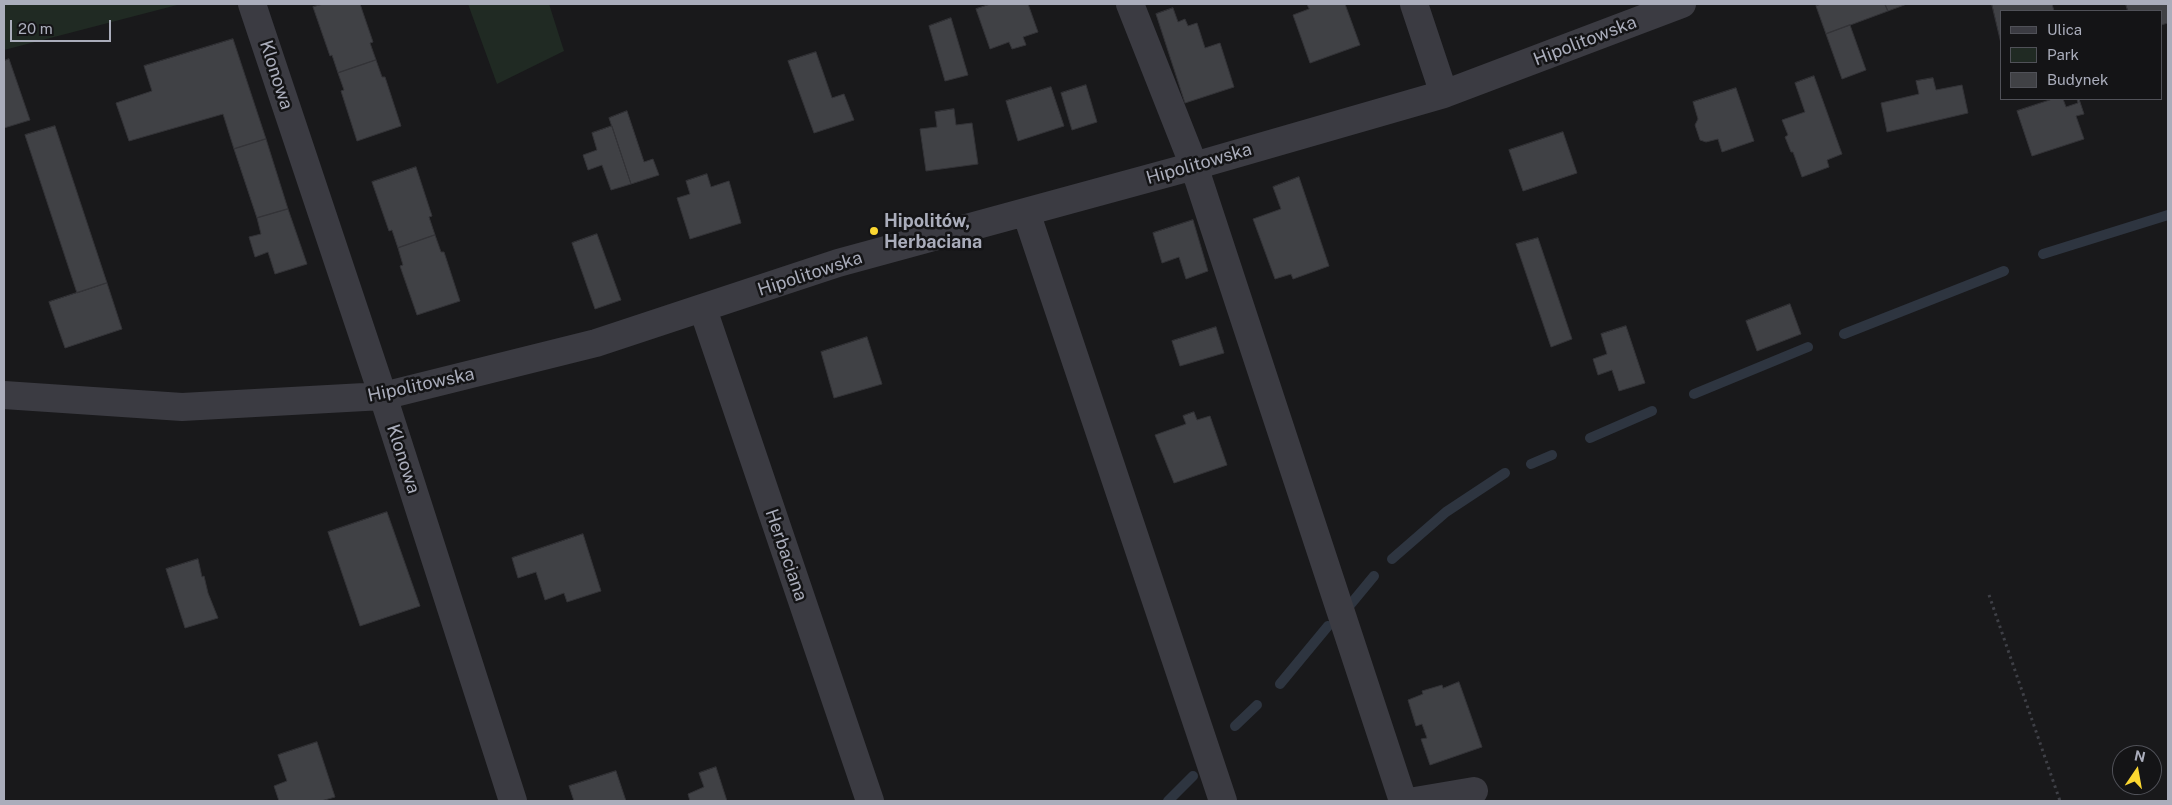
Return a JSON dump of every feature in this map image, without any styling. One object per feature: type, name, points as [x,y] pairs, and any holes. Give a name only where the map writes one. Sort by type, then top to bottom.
[{"type":"street","name":"Klonowa","points":[[252,4],[383,396],[513,801]]},
{"type":"street","points":[[1130,4],[1194,166],[1403,801]]},
{"type":"street","points":[[1414,4],[1444,94]]},
{"type":"street","name":"Hipolitowska","points":[[4,395],[182,407],[383,396],[596,343],[838,263],[1194,166],[1444,94],[1682,4]]},
{"type":"street","points":[[1026,212],[1223,801]]},
{"type":"street","name":"Herbaciana","points":[[703,309],[870,801]]},
{"type":"street","points":[[1415,801],[1474,791]]},
{"type":"path","points":[[1989,595],[2060,801]]},
{"type":"green space","points":[[4,4],[181,4],[4,50]]},
{"type":"green space","points":[[468,4],[549,4],[564,51],[497,84]]},
{"type":"building","points":[[324,4],[360,4],[373,42],[370,43],[376,60],[338,73],[313,7]]},
{"type":"building","points":[[991,4],[1028,4],[1038,32],[1023,37],[1026,45],[1012,49],[1009,42],[990,49],[976,9]]},
{"type":"building","points":[[1307,4],[1345,4],[1360,45],[1310,63],[1293,15],[1309,9]]},
{"type":"building","points":[[1822,4],[1885,4],[1888,11],[1826,34],[1816,6]]},
{"type":"building","points":[[1885,4],[1907,4],[1888,11]]},
{"type":"building","points":[[1992,4],[2052,4],[2054,10],[2000,10],[2000,39]]},
{"type":"building","points":[[2126,4],[2168,4],[2168,23],[2162,25],[2162,10],[2128,10]]},
{"type":"building","points":[[1173,8],[1178,22],[1185,19],[1188,26],[1197,23],[1205,48],[1220,43],[1234,87],[1185,103],[1156,14]]},
{"type":"building","points":[[951,18],[968,75],[945,81],[929,26]]},
{"type":"building","points":[[1850,25],[1866,70],[1842,79],[1826,34]]},
{"type":"building","points":[[233,39],[266,139],[234,149],[223,114],[129,141],[116,103],[152,91],[144,66]]},
{"type":"building","points":[[816,52],[832,98],[844,94],[854,120],[814,133],[788,61]]},
{"type":"building","points":[[9,59],[30,120],[4,128],[4,61]]},
{"type":"building","points":[[376,60],[382,77],[385,77],[401,126],[357,141],[341,91],[344,90],[338,73]]},
{"type":"building","points":[[1814,76],[1842,154],[1827,160],[1829,167],[1802,177],[1785,137],[1788,135],[1782,120],[1805,112],[1795,83]]},
{"type":"building","points":[[1933,78],[1936,90],[1962,85],[1968,113],[1887,132],[1881,103],[1919,94],[1916,81]]},
{"type":"building","points":[[1086,85],[1097,122],[1072,130],[1061,93]]},
{"type":"building","points":[[1051,87],[1064,126],[1018,141],[1006,101]]},
{"type":"building","points":[[1736,88],[1754,141],[1722,152],[1718,139],[1706,142],[1700,140],[1695,125],[1698,119],[1693,102]]},
{"type":"building","points":[[2050,100],[2063,100],[2066,107],[2078,103],[2077,100],[2079,100],[2084,114],[2076,116],[2084,139],[2032,156],[2017,111]]},
{"type":"building","points":[[954,109],[956,125],[972,123],[978,164],[926,171],[920,129],[937,127],[935,112]]},
{"type":"building","points":[[627,111],[644,162],[653,159],[659,175],[631,184],[609,118]]},
{"type":"building","points":[[55,126],[107,283],[77,293],[25,135]]},
{"type":"building","points":[[612,126],[631,184],[611,190],[602,165],[588,170],[583,155],[597,150],[592,133]]},
{"type":"building","points":[[1563,132],[1577,173],[1523,191],[1509,150]]},
{"type":"building","points":[[266,139],[288,209],[257,218],[234,149]]},
{"type":"building","points":[[416,167],[432,216],[429,217],[435,235],[398,248],[392,230],[389,231],[372,182]]},
{"type":"building","points":[[707,174],[711,187],[729,181],[741,223],[690,239],[677,198],[690,194],[686,181]]},
{"type":"building","points":[[1299,177],[1329,266],[1293,279],[1291,274],[1275,279],[1253,219],[1281,209],[1273,187]]},
{"type":"building","points":[[288,209],[307,264],[275,274],[268,252],[255,257],[249,237],[261,234],[257,218]]},
{"type":"building","points":[[1193,220],[1208,271],[1186,279],[1179,257],[1162,263],[1153,233]]},
{"type":"building","points":[[597,234],[621,300],[595,309],[572,243]]},
{"type":"building","points":[[435,235],[441,252],[444,252],[460,301],[417,315],[400,266],[403,265],[398,248]]},
{"type":"building","points":[[1538,238],[1572,339],[1551,347],[1516,244]]},
{"type":"building","points":[[107,283],[122,329],[65,348],[49,302]]},
{"type":"building","points":[[1790,304],[1801,334],[1757,351],[1746,321]]},
{"type":"building","points":[[1626,326],[1645,383],[1619,391],[1612,370],[1598,375],[1593,359],[1607,354],[1601,334]]},
{"type":"building","points":[[1216,327],[1224,353],[1180,366],[1172,341]]},
{"type":"building","points":[[867,337],[882,384],[834,398],[821,352]]},
{"type":"building","points":[[1194,412],[1197,420],[1210,416],[1227,465],[1174,483],[1155,435],[1186,424],[1183,416]]},
{"type":"building","points":[[387,512],[420,606],[360,626],[328,532]]},
{"type":"building","points":[[583,534],[601,591],[567,602],[564,593],[545,600],[536,572],[518,578],[512,558]]},
{"type":"building","points":[[198,559],[202,577],[204,576],[208,593],[218,618],[185,628],[166,569]]},
{"type":"building","points":[[1459,682],[1482,747],[1430,765],[1421,739],[1427,738],[1422,724],[1416,726],[1408,700],[1423,694],[1422,691],[1442,685],[1443,688]]},
{"type":"building","points":[[317,742],[335,797],[321,801],[279,801],[274,786],[287,781],[278,755]]},
{"type":"building","points":[[716,767],[727,801],[690,801],[688,794],[704,787],[699,773]]},
{"type":"building","points":[[616,771],[626,801],[574,801],[569,786]]},
{"type":"waterway","points":[[2043,254],[2168,215]]},
{"type":"waterway","points":[[1844,334],[2004,271]]},
{"type":"waterway","points":[[1694,394],[1808,347]]},
{"type":"waterway","points":[[1590,438],[1652,411]]},
{"type":"waterway","points":[[1531,464],[1552,455]]},
{"type":"waterway","points":[[1392,559],[1446,512],[1505,473]]},
{"type":"waterway","points":[[1350,605],[1374,576]]},
{"type":"waterway","points":[[1280,684],[1328,626]]},
{"type":"waterway","points":[[1235,726],[1257,705]]},
{"type":"waterway","points":[[1168,801],[1193,776]]},
{"type":"place","name":"Hipolitów, Herbaciana","points":[[874,231]]}]
